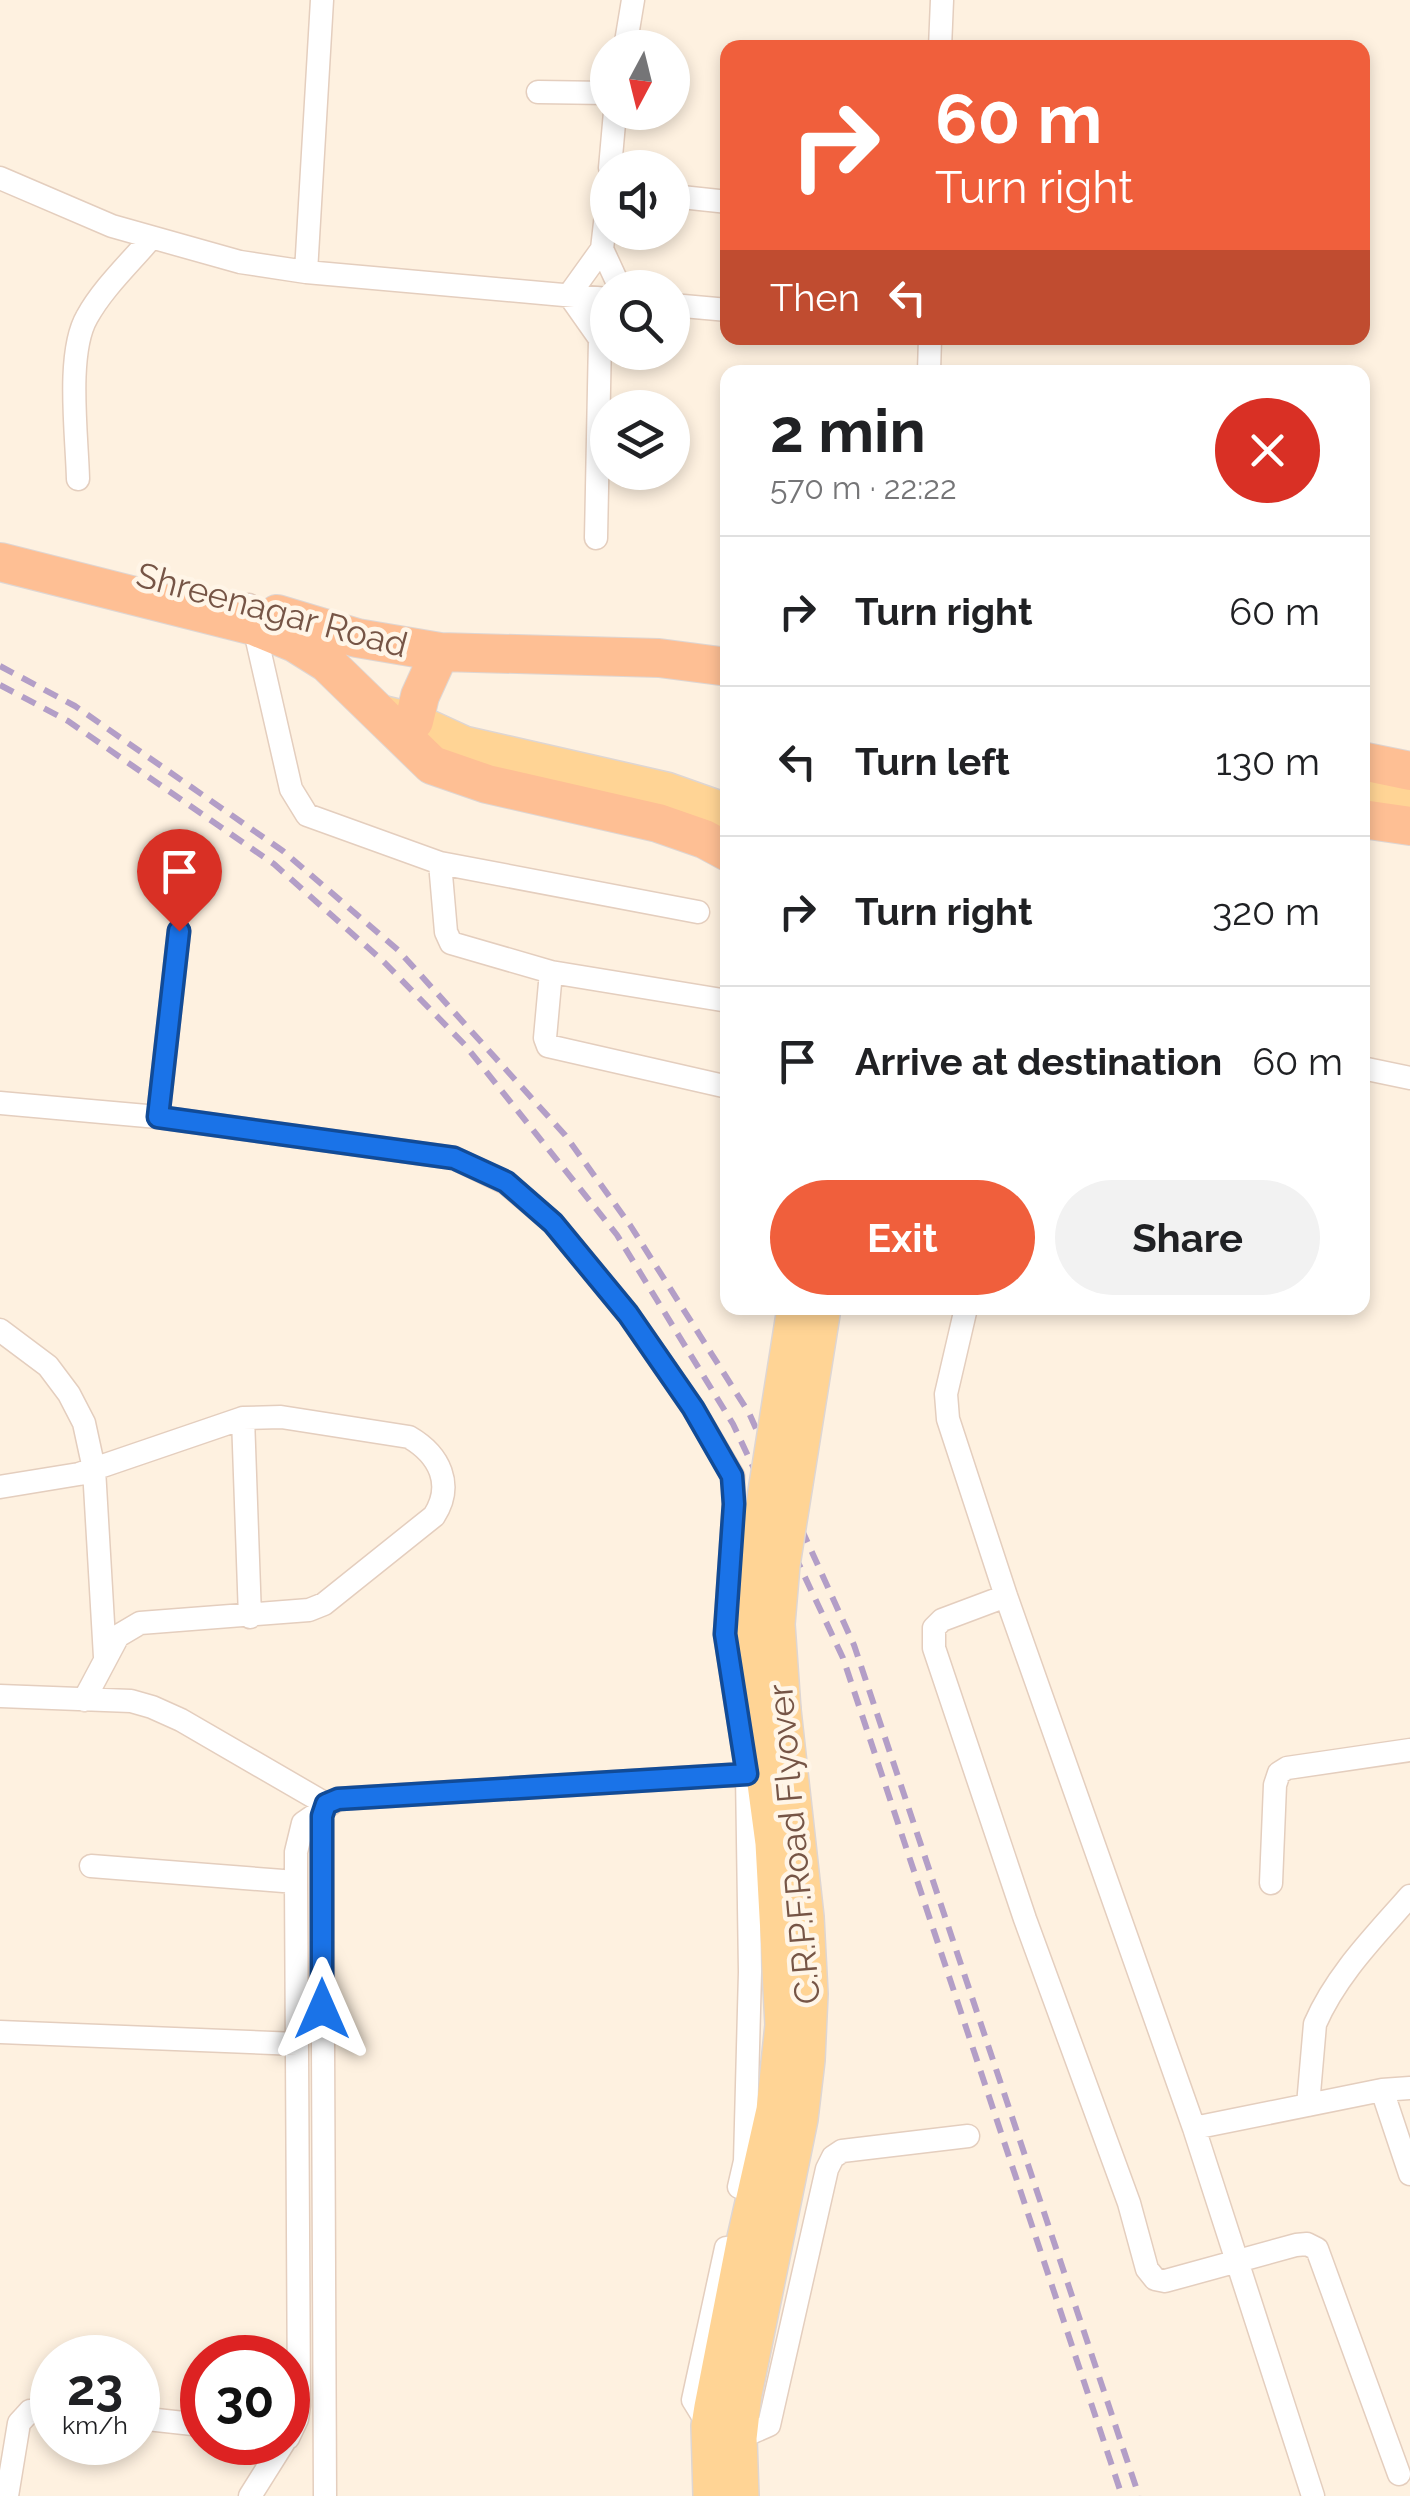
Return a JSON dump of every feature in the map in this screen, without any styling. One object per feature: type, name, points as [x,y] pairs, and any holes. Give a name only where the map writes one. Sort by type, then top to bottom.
[{"type":"highway","name":"Shreenagar Road","points":[[0,536],[252,616],[314,653],[418,753],[448,772],[658,823],[720,848]]},
{"type":"highway","name":"Shreenagar Road","points":[[0,562],[440,652],[659,658],[720,666]]},
{"type":"highway","points":[[425,727],[420,696],[440,652]]},
{"type":"highway","points":[[1370,763],[1410,771]]},
{"type":"highway","points":[[1370,820],[1410,826]]},
{"type":"main road","points":[[375,711],[464,744],[666,790],[720,810]]},
{"type":"main road","points":[[1370,791],[1410,798]]},
{"type":"main road","name":"C.R.P.F.Road Flyover","points":[[724,2432],[744,2394],[751,2287],[782,2042],[773,1843],[756,1716],[750,1619],[753,1574],[793,1315]]},
{"type":"main road","name":"C.R.P.F.Road Flyover","points":[[751,2287],[800,2119],[807,2060],[810,1994],[805,1900],[777,1624],[782,1565],[822,1315]]},
{"type":"main road","points":[[711,2496],[724,2432]]},
{"type":"main road","points":[[724,2432],[742,2496]]},
{"type":"street","points":[[306,272],[322,0]]},
{"type":"street","points":[[627,30],[632,0]]},
{"type":"street","points":[[940,40],[942,0]]},
{"type":"street","points":[[538,92],[590,93]]},
{"type":"street","points":[[0,178],[112,226],[240,262],[306,272],[590,297]]},
{"type":"street","points":[[690,198],[720,201]]},
{"type":"street","points":[[78,479],[78,336],[87,315],[151,238]]},
{"type":"street","points":[[569,295],[601,250]]},
{"type":"street","points":[[569,295],[590,318]]},
{"type":"street","points":[[690,307],[720,309]]},
{"type":"street","points":[[596,538],[603,370]]},
{"type":"street","points":[[252,616],[292,789],[307,815],[440,863],[698,912]]},
{"type":"street","points":[[440,863],[446,932],[451,944],[550,972],[720,1000]]},
{"type":"street","points":[[158,1117],[179,931]]},
{"type":"street","points":[[550,972],[548,1046],[720,1085]]},
{"type":"street","points":[[1370,1070],[1410,1078]]},
{"type":"street","points":[[0,1103],[158,1117],[454,1158],[506,1182],[553,1223],[628,1314],[693,1408],[732,1476],[734,1504],[725,1634],[747,1774],[750,1972],[744,2161],[693,2400],[724,2432],[768,2425],[833,2156],[842,2151],[968,2136]]},
{"type":"street","points":[[964,1315],[946,1394],[948,1419],[1006,1596],[1194,2128],[1313,2496]]},
{"type":"street","points":[[0,1330],[48,1366],[84,1423],[94,1469],[105,1660]]},
{"type":"street","points":[[0,1487],[94,1469],[243,1418],[281,1417],[409,1437],[425,1446],[434,1458],[446,1488],[444,1502],[434,1516],[324,1604],[309,1610],[250,1617],[140,1623],[118,1636],[84,1700]]},
{"type":"street","points":[[243,1418],[250,1617]]},
{"type":"street","points":[[1006,1596],[942,1620],[934,1628],[934,1648],[1037,1954],[1129,2203],[1146,2270],[1155,2279],[1165,2281],[1296,2245],[1307,2244],[1317,2249],[1399,2474]]},
{"type":"street","points":[[0,1696],[131,1702],[152,1707],[326,1804]]},
{"type":"street","points":[[1271,1883],[1274,1785],[1279,1773],[1287,1768],[1410,1750]]},
{"type":"street","points":[[298,2335],[296,1882],[303,1823],[338,1799],[747,1774]]},
{"type":"street","points":[[325,2496],[321,2046],[322,1816],[326,1804]]},
{"type":"street","points":[[91,1866],[296,1882]]},
{"type":"street","points":[[1308,2105],[1320,2012],[1332,1988],[1410,1896]]},
{"type":"street","points":[[0,2032],[296,2044]]},
{"type":"street","points":[[1194,2128],[1382,2090],[1410,2088]]},
{"type":"street","points":[[1382,2090],[1410,2174]]},
{"type":"street","points":[[6,2496],[6,2469],[19,2422],[30,2411]]},
{"type":"street","points":[[250,2496],[269,2465]]},
{"type":"railway","points":[[0,666],[75,706],[283,851],[398,950],[565,1135],[630,1225],[749,1413],[854,1645],[1139,2496]]},
{"type":"railway","points":[[0,685],[68,721],[274,864],[384,962],[465,1045],[617,1235],[733,1424],[843,1658],[1122,2496]]},
{"type":"route","points":[[179,931],[158,1117],[454,1158],[506,1182],[553,1223],[628,1314],[693,1408],[732,1476],[734,1504],[725,1634],[747,1774],[338,1799],[326,1804],[322,1816],[322,2009]]}]
